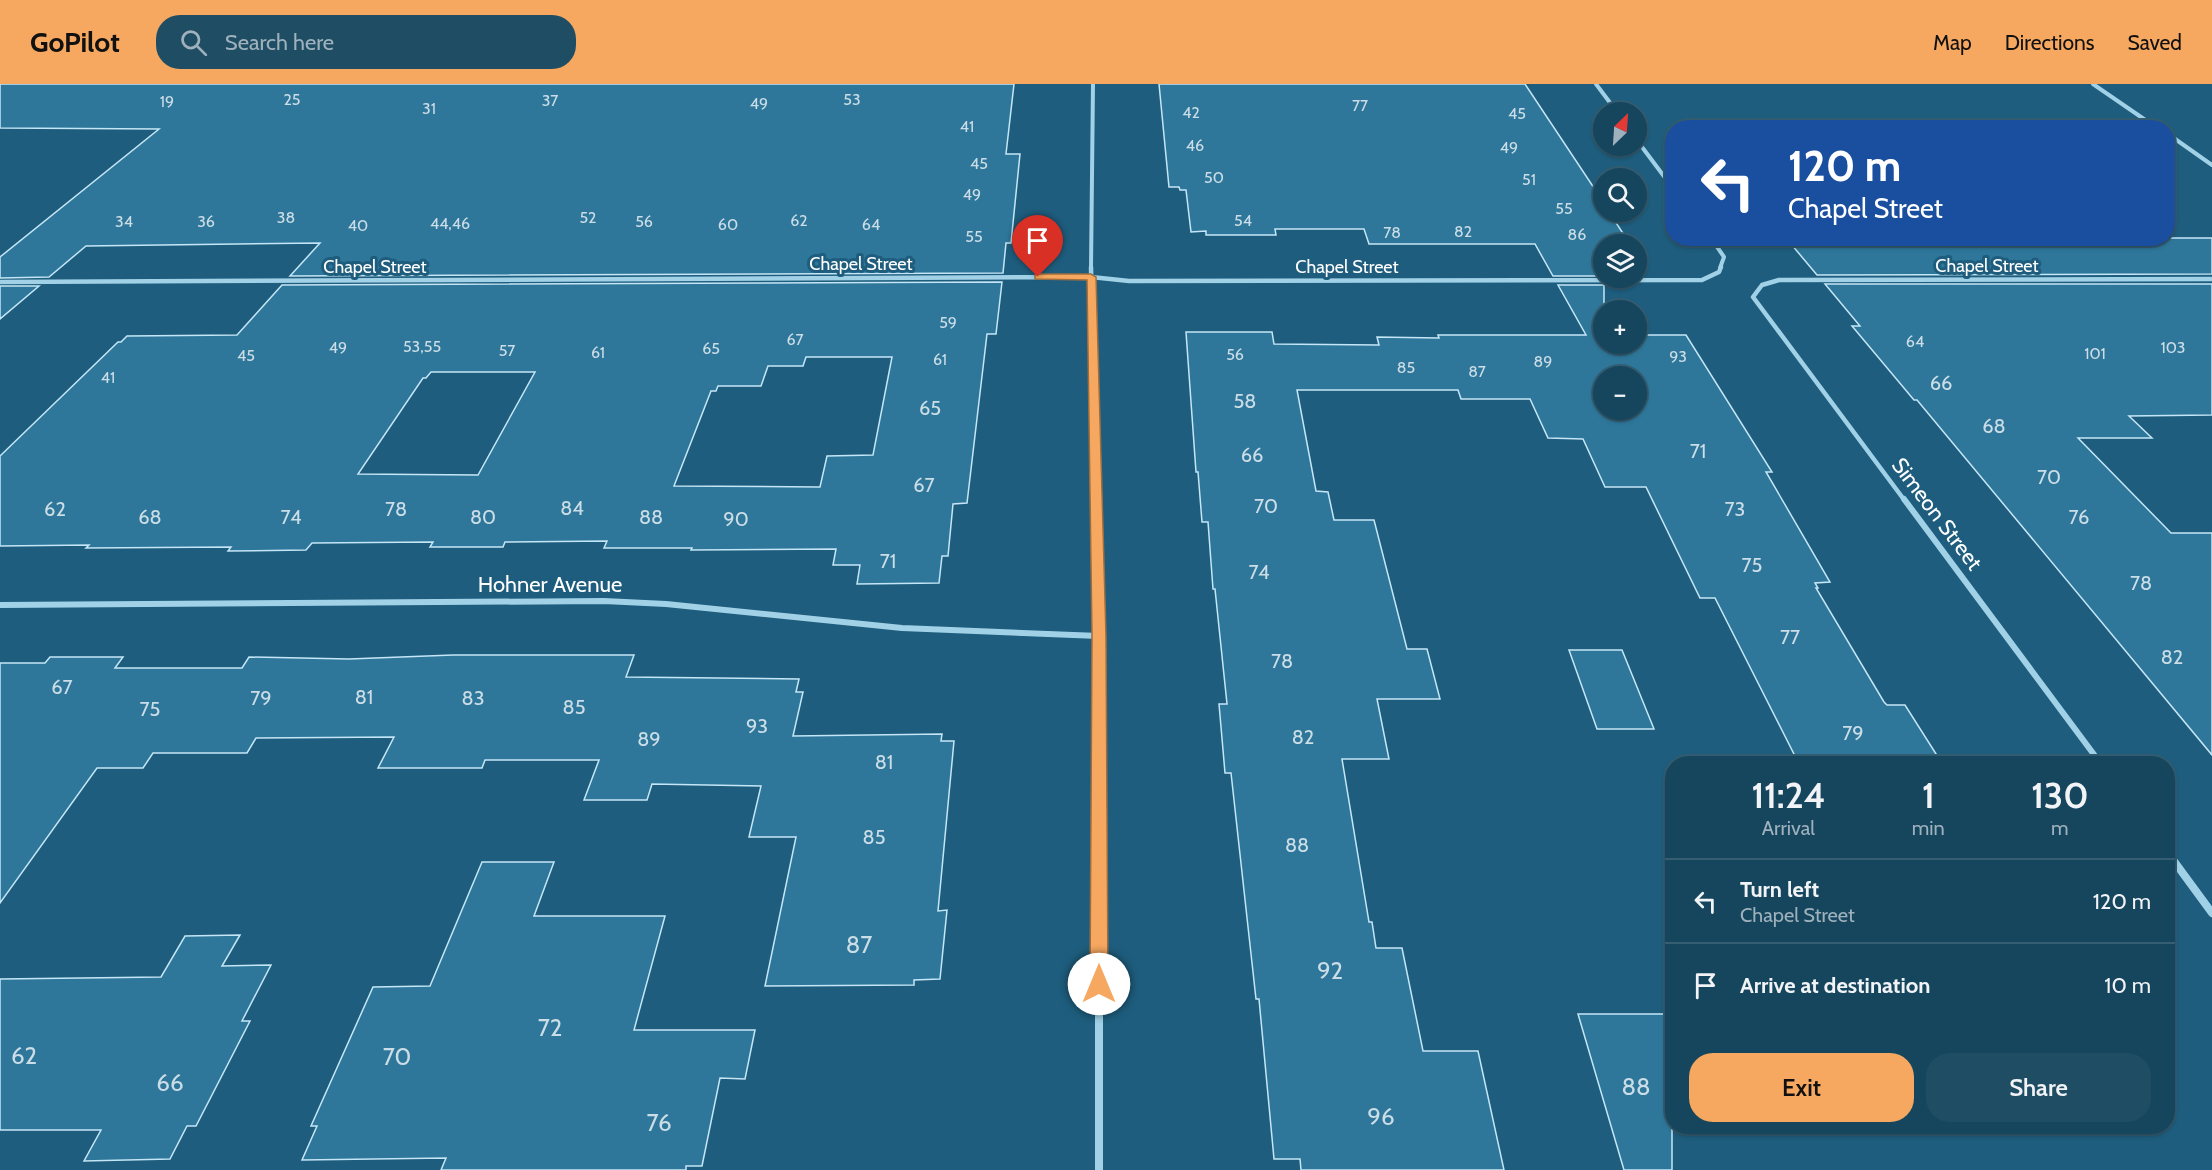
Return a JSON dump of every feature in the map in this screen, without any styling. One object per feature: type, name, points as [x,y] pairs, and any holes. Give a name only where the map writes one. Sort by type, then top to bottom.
[{"type":"street","points":[[1093,84],[1091,277],[1099,636],[1099,1170]]},
{"type":"street","points":[[1596,84],[1610,102]]},
{"type":"street","points":[[2093,84],[2145,120]]},
{"type":"street","points":[[2175,139],[2212,165]]},
{"type":"street","points":[[1647,154],[1665,178]]},
{"type":"street","name":"Chapel Street","points":[[0,282],[1091,277],[1130,281],[1702,280],[1719,272],[1724,256],[1717,246]]},
{"type":"street","name":"Chapel Street","points":[[1762,285],[1779,280],[2212,279]]},
{"type":"street","name":"Simeon Street","points":[[1762,285],[1753,297],[2095,756]]},
{"type":"street","name":"Hohner Avenue","points":[[0,605],[604,601],[678,605],[902,628],[1099,636]]},
{"type":"street","points":[[2175,863],[2212,913]]},
{"type":"building","points":[[0,84],[1014,84],[1006,154],[1020,154],[1011,243],[1006,243],[1003,273],[290,276],[320,243],[86,246],[49,277],[0,278],[0,257],[159,129],[0,128]]},
{"type":"building","points":[[1159,84],[1525,84],[1593,186],[1593,222],[1616,222],[1623,234],[1593,234],[1593,276],[1553,276],[1535,244],[1369,244],[1364,229],[1275,229],[1276,235],[1206,235],[1206,231],[1191,232],[1186,190],[1169,187]]},
{"type":"building","points":[[2175,238],[2212,238],[2212,274],[1817,275],[1793,246],[2175,246]]},
{"type":"building","points":[[1002,282],[996,334],[987,334],[967,503],[953,504],[948,556],[942,556],[939,583],[857,584],[860,565],[833,565],[836,549],[604,548],[607,541],[505,542],[503,547],[430,547],[433,542],[312,543],[306,550],[228,551],[231,547],[0,546],[0,456],[118,342],[127,336],[237,335],[282,285]],"holes":[[[806,357],[892,357],[873,455],[827,456],[820,487],[674,486],[711,391],[716,391],[718,386],[761,386],[768,366],[803,366]],[[431,372],[535,372],[478,475],[358,474],[423,378]]]},
{"type":"building","points":[[1825,284],[2212,284],[2212,415],[2129,416],[2152,438],[2078,438],[2171,533],[2212,533],[2212,755],[1917,400],[1914,400],[1852,326],[1860,326]]},
{"type":"building","points":[[1558,285],[1593,285],[1593,288],[1604,288],[1604,300],[1593,300],[1593,354],[1647,354],[1647,335],[1686,335],[1772,472],[1766,472],[1830,582],[1815,583],[1818,588],[1816,588],[1884,702],[1887,705],[1905,705],[1937,756],[1795,756],[1715,598],[1700,598],[1646,487],[1605,487],[1583,439],[1548,438],[1530,399],[1461,399],[1458,390],[1297,390],[1316,491],[1328,492],[1334,520],[1374,520],[1407,649],[1427,649],[1440,699],[1377,699],[1389,759],[1342,759],[1369,922],[1372,922],[1376,948],[1402,948],[1423,1051],[1478,1051],[1504,1170],[1301,1170],[1300,1159],[1274,1159],[1259,999],[1256,999],[1231,773],[1225,773],[1219,704],[1227,704],[1215,589],[1213,589],[1208,522],[1202,522],[1198,472],[1196,472],[1186,332],[1272,332],[1274,344],[1379,345],[1377,337],[1439,338],[1438,335],[1586,335]]},
{"type":"building","points":[[0,286],[39,286],[0,319]]},
{"type":"building","points":[[1569,650],[1622,650],[1654,729],[1597,729]]},
{"type":"building","points":[[453,655],[634,655],[626,677],[799,679],[796,692],[803,692],[793,736],[942,734],[941,741],[954,741],[938,911],[947,910],[940,979],[914,980],[914,985],[765,986],[796,837],[749,837],[761,786],[652,784],[647,800],[584,800],[599,760],[485,760],[482,768],[378,768],[394,737],[256,738],[247,753],[153,753],[143,768],[97,768],[0,903],[0,663],[45,663],[50,657],[123,657],[115,668],[242,668],[249,657],[349,659]]},
{"type":"building","points":[[482,862],[554,862],[534,916],[665,916],[634,1030],[755,1030],[745,1079],[720,1078],[702,1166],[686,1166],[686,1170],[441,1170],[446,1158],[302,1160],[317,1126],[311,1126],[373,987],[430,986]]},
{"type":"building","points":[[240,935],[222,966],[271,965],[242,1021],[250,1021],[196,1126],[187,1126],[170,1159],[84,1161],[101,1130],[0,1130],[0,979],[161,977],[185,936]]},
{"type":"building","points":[[1578,1014],[1665,1014],[1665,1134],[1672,1134],[1672,1170],[1624,1170]]},
{"type":"route","points":[[1038,277],[1091,277],[1099,636],[1099,984]]}]
